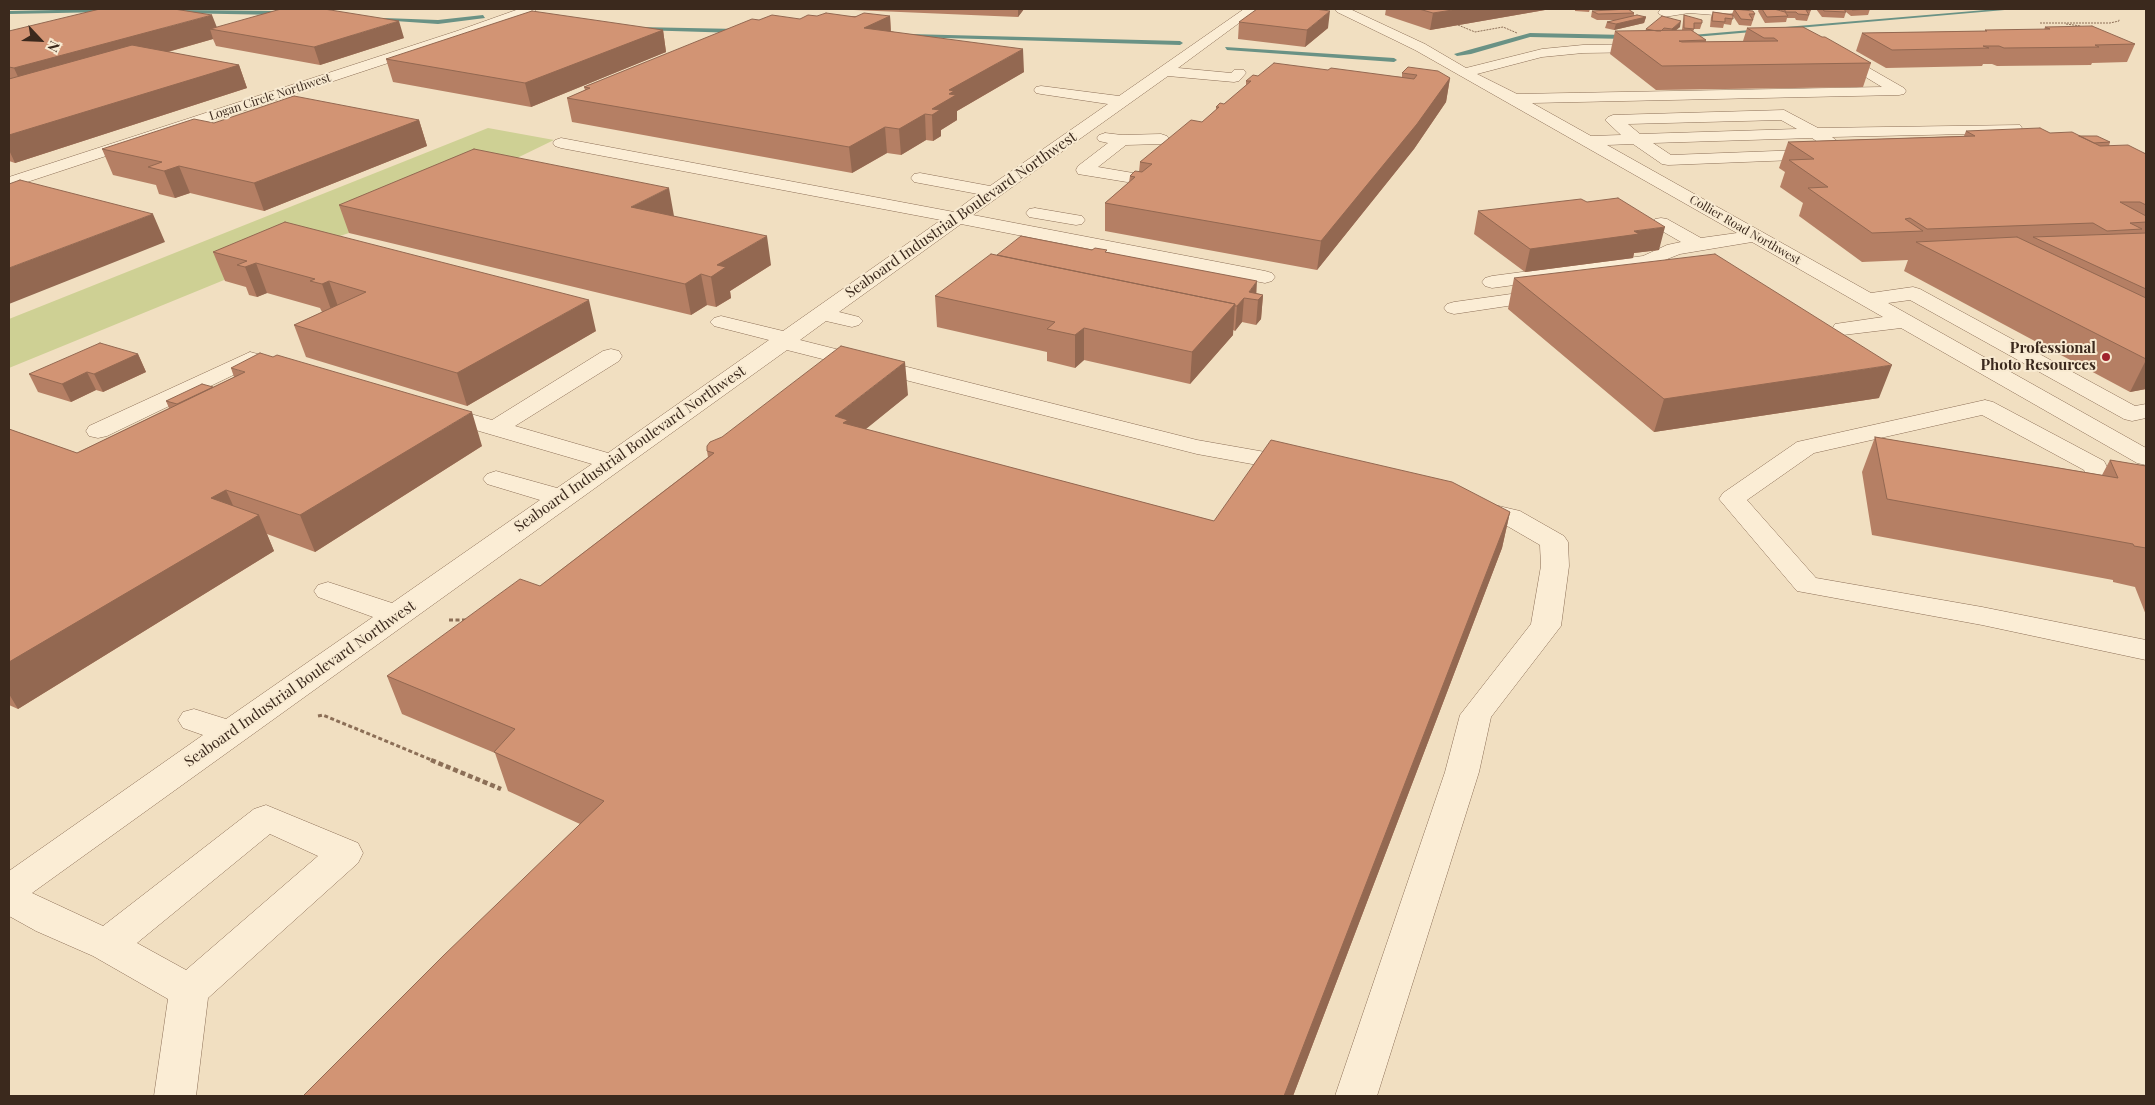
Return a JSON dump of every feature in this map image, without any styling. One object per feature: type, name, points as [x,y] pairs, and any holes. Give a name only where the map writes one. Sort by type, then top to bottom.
[{"type":"street","name":"Logan Circle Northwest","points":[[9,183],[530,9]]},
{"type":"street","name":"Seaboard Industrial Boulevard Northwest","points":[[9,890],[1252,9]]},
{"type":"street","points":[[1664,13],[1692,9],[1714,11],[1737,9]]},
{"type":"street","points":[[1347,11],[1378,11]]},
{"type":"street","name":"Collier Road Northwest","points":[[1347,11],[1420,47],[1514,99],[2146,458]]},
{"type":"street","points":[[456,33],[475,36],[477,41],[474,45]]},
{"type":"street","points":[[1367,34],[1392,33]]},
{"type":"street","points":[[1464,73],[1542,53],[1661,47]]},
{"type":"street","points":[[1514,99],[1899,90],[1826,48]]},
{"type":"street","points":[[354,69],[376,73],[388,72]]},
{"type":"street","points":[[1164,71],[1234,78],[1239,73]]},
{"type":"street","points":[[299,79],[315,82]]},
{"type":"street","points":[[1041,90],[1122,101]]},
{"type":"street","points":[[272,96],[290,100]]},
{"type":"street","points":[[1784,115],[1815,134],[1845,154],[1668,160],[1636,139],[1613,120],[1784,115]]},
{"type":"street","points":[[1588,141],[2014,128]]},
{"type":"street","points":[[1076,133],[1122,140],[1161,139]]},
{"type":"street","points":[[1072,168],[1122,140]]},
{"type":"street","points":[[561,143],[1265,277]]},
{"type":"street","points":[[1036,162],[1127,177]]},
{"type":"street","points":[[37,174],[59,178]]},
{"type":"street","points":[[920,178],[994,192]]},
{"type":"street","points":[[1035,213],[1076,220]]},
{"type":"street","points":[[1661,222],[1698,244]]},
{"type":"street","points":[[1492,282],[1647,261],[1674,249],[1756,236]]},
{"type":"street","points":[[1454,308],[1563,293]]},
{"type":"street","points":[[1868,300],[1913,293],[2132,414],[2146,411]]},
{"type":"street","points":[[821,314],[852,321]]},
{"type":"street","points":[[1843,329],[1904,320]]},
{"type":"street","points":[[722,322],[784,340],[1197,447],[1296,464],[1324,471]]},
{"type":"street","points":[[1931,336],[1977,328]]},
{"type":"street","points":[[495,428],[611,356]]},
{"type":"street","points":[[98,431],[250,359],[288,370]]},
{"type":"street","points":[[2016,384],[2063,376]]},
{"type":"street","points":[[2004,418],[2054,406]]},
{"type":"street","points":[[420,407],[613,462]]},
{"type":"street","points":[[2107,493],[2096,466],[1985,407],[1806,448],[1732,499],[1807,585],[1982,616],[2146,650]]},
{"type":"street","points":[[496,479],[562,498]]},
{"type":"street","points":[[1356,1096],[1462,772],[1476,715],[1546,626],[1555,566],[1554,542],[1511,517],[1445,501]]},
{"type":"street","points":[[328,591],[397,615]]},
{"type":"street","points":[[194,720],[230,733]]},
{"type":"street","points":[[107,945],[266,818],[345,853],[188,990],[175,1096]]},
{"type":"street","points":[[9,900],[107,945],[188,990]]},
{"type":"path","points":[[2040,22],[2110,23],[2119,21],[2119,19]]},
{"type":"path","points":[[2063,23],[2081,26]]},
{"type":"path","points":[[1458,26],[1475,32],[1502,27],[1518,33]]},
{"type":"path","points":[[441,620],[469,620]]},
{"type":"path","points":[[312,716],[323,715],[500,789]]},
{"type":"green space","points":[[488,128],[554,140],[482,175],[349,233],[295,251],[9,368],[9,319]]},
{"type":"building","points":[[100,9],[174,9],[212,15],[14,68],[9,67],[9,31]]},
{"type":"building","points":[[281,9],[324,9],[399,21],[314,47],[210,29]]},
{"type":"building","points":[[1257,9],[1315,9],[1330,11],[1307,30],[1239,22]]},
{"type":"building","points":[[1419,9],[1459,9],[1433,13]]},
{"type":"building","points":[[1628,9],[1634,13],[1598,14],[1592,11]]},
{"type":"building","points":[[1734,9],[1753,11],[1755,14],[1749,14],[1753,20],[1741,19]]},
{"type":"building","points":[[1762,9],[1774,9],[1785,12],[1788,16],[1767,17]]},
{"type":"building","points":[[1784,9],[1811,10],[1806,10],[1809,15],[1786,12]]},
{"type":"building","points":[[1823,9],[1844,9],[1846,12],[1824,11]]},
{"type":"building","points":[[532,11],[663,30],[525,83],[386,59]]},
{"type":"building","points":[[1713,12],[1733,15],[1733,19],[1725,18],[1725,22],[1712,21]]},
{"type":"building","points":[[826,13],[855,17],[864,13],[890,16],[864,28],[1023,49],[949,90],[954,91],[949,94],[956,95],[932,109],[940,110],[932,115],[925,114],[899,129],[885,127],[849,147],[567,98],[590,88],[584,87],[752,19],[759,20],[772,15],[800,19],[808,15],[817,16]]},
{"type":"building","points":[[1637,15],[1646,17],[1616,24],[1607,22]]},
{"type":"building","points":[[1684,15],[1702,20],[1702,23],[1694,23],[1694,29],[1684,28]]},
{"type":"building","points":[[1662,16],[1681,21],[1672,29],[1664,28],[1661,31],[1657,31],[1646,29]]},
{"type":"building","points":[[2092,26],[2135,44],[2095,45],[2099,47],[2004,48],[1999,46],[1983,46],[1989,48],[1892,50],[1862,33],[1987,31],[1985,30]]},
{"type":"building","points":[[1803,27],[1871,63],[1662,66],[1615,31],[1691,30],[1706,40],[1679,41],[1682,42],[1778,41],[1774,38],[1764,38],[1747,28]]},
{"type":"building","points":[[132,45],[239,65],[9,135],[9,79]]},
{"type":"building","points":[[1274,63],[1328,70],[1331,68],[1414,79],[1417,75],[1402,73],[1408,67],[1438,71],[1450,78],[1417,124],[1321,241],[1105,203],[1135,177],[1130,176],[1135,171],[1142,172],[1152,164],[1140,162],[1191,120],[1202,122],[1219,107],[1216,107],[1220,103],[1224,104],[1251,81],[1246,81],[1253,75],[1258,76]]},
{"type":"building","points":[[294,96],[419,120],[254,183],[179,166],[164,171],[148,167],[162,162],[102,149],[194,119],[214,123]]},
{"type":"building","points":[[2040,128],[2050,133],[2072,132],[2100,146],[2128,145],[2146,154],[2146,205],[2140,202],[2120,202],[2146,216],[2146,222],[2130,223],[2142,229],[2107,231],[2093,223],[1927,229],[1910,218],[1905,219],[1923,231],[1872,233],[1808,188],[1828,187],[1789,160],[1814,159],[1788,142],[1975,136],[1966,131]]},
{"type":"building","points":[[2079,136],[2097,136],[2110,142],[2094,143]]},
{"type":"building","points":[[474,149],[669,188],[631,207],[767,236],[717,265],[726,267],[711,277],[701,274],[685,284],[339,205]]},
{"type":"building","points":[[20,180],[153,214],[9,268],[9,184]]},
{"type":"building","points":[[1618,198],[1665,227],[1634,231],[1639,234],[1530,249],[1478,211],[1581,199],[1587,202]]},
{"type":"building","points":[[285,222],[589,300],[457,373],[294,325],[366,292],[329,281],[322,284],[310,281],[315,279],[256,263],[245,267],[237,265],[247,261],[213,252]]},
{"type":"building","points":[[2146,233],[2146,289],[2033,237]]},
{"type":"building","points":[[1021,236],[1092,250],[1095,248],[1107,250],[1105,252],[1257,281],[1249,292],[1263,295],[1258,300],[1244,298],[1235,306],[1235,304],[997,255]]},
{"type":"building","points":[[2017,237],[2146,298],[2146,359],[1916,242]]},
{"type":"building","points":[[991,254],[1235,304],[1192,352],[1084,328],[1075,335],[1047,329],[1055,322],[935,296]]},
{"type":"building","points":[[1715,254],[1892,365],[1664,399],[1514,278]]},
{"type":"building","points":[[100,343],[138,354],[94,374],[87,372],[62,384],[29,374]]},
{"type":"building","points":[[841,346],[905,362],[835,416],[848,420],[843,423],[1214,521],[1271,440],[1452,482],[1510,512],[1284,1096],[303,1096],[444,955],[604,801],[494,752],[515,729],[387,676],[520,579],[540,586],[714,453],[707,451],[707,446],[710,442],[722,437]]},
{"type":"building","points":[[260,353],[273,357],[277,355],[472,412],[300,515],[226,490],[211,498],[259,515],[9,662],[9,429],[77,453],[245,372],[231,368]]},
{"type":"building","points":[[202,384],[213,387],[177,404],[166,401]]},
{"type":"building","points":[[1875,437],[2118,478],[2110,460],[2146,466],[2146,548],[2134,546],[2133,544],[1887,499]]},
{"type":"waterway","points":[[1683,36],[2013,9]]},
{"type":"waterway","points":[[9,13],[104,11]]},
{"type":"waterway","points":[[174,11],[280,13]]},
{"type":"waterway","points":[[384,20],[438,22],[483,17]]},
{"type":"waterway","points":[[639,28],[738,31]]},
{"type":"waterway","points":[[911,35],[1180,43]]},
{"type":"waterway","points":[[1457,54],[1471,52],[1530,35],[1627,37]]},
{"type":"waterway","points":[[1227,48],[1394,60]]},
{"type":"place","name":"Professional Photo Resources","points":[[2106,357]]}]
